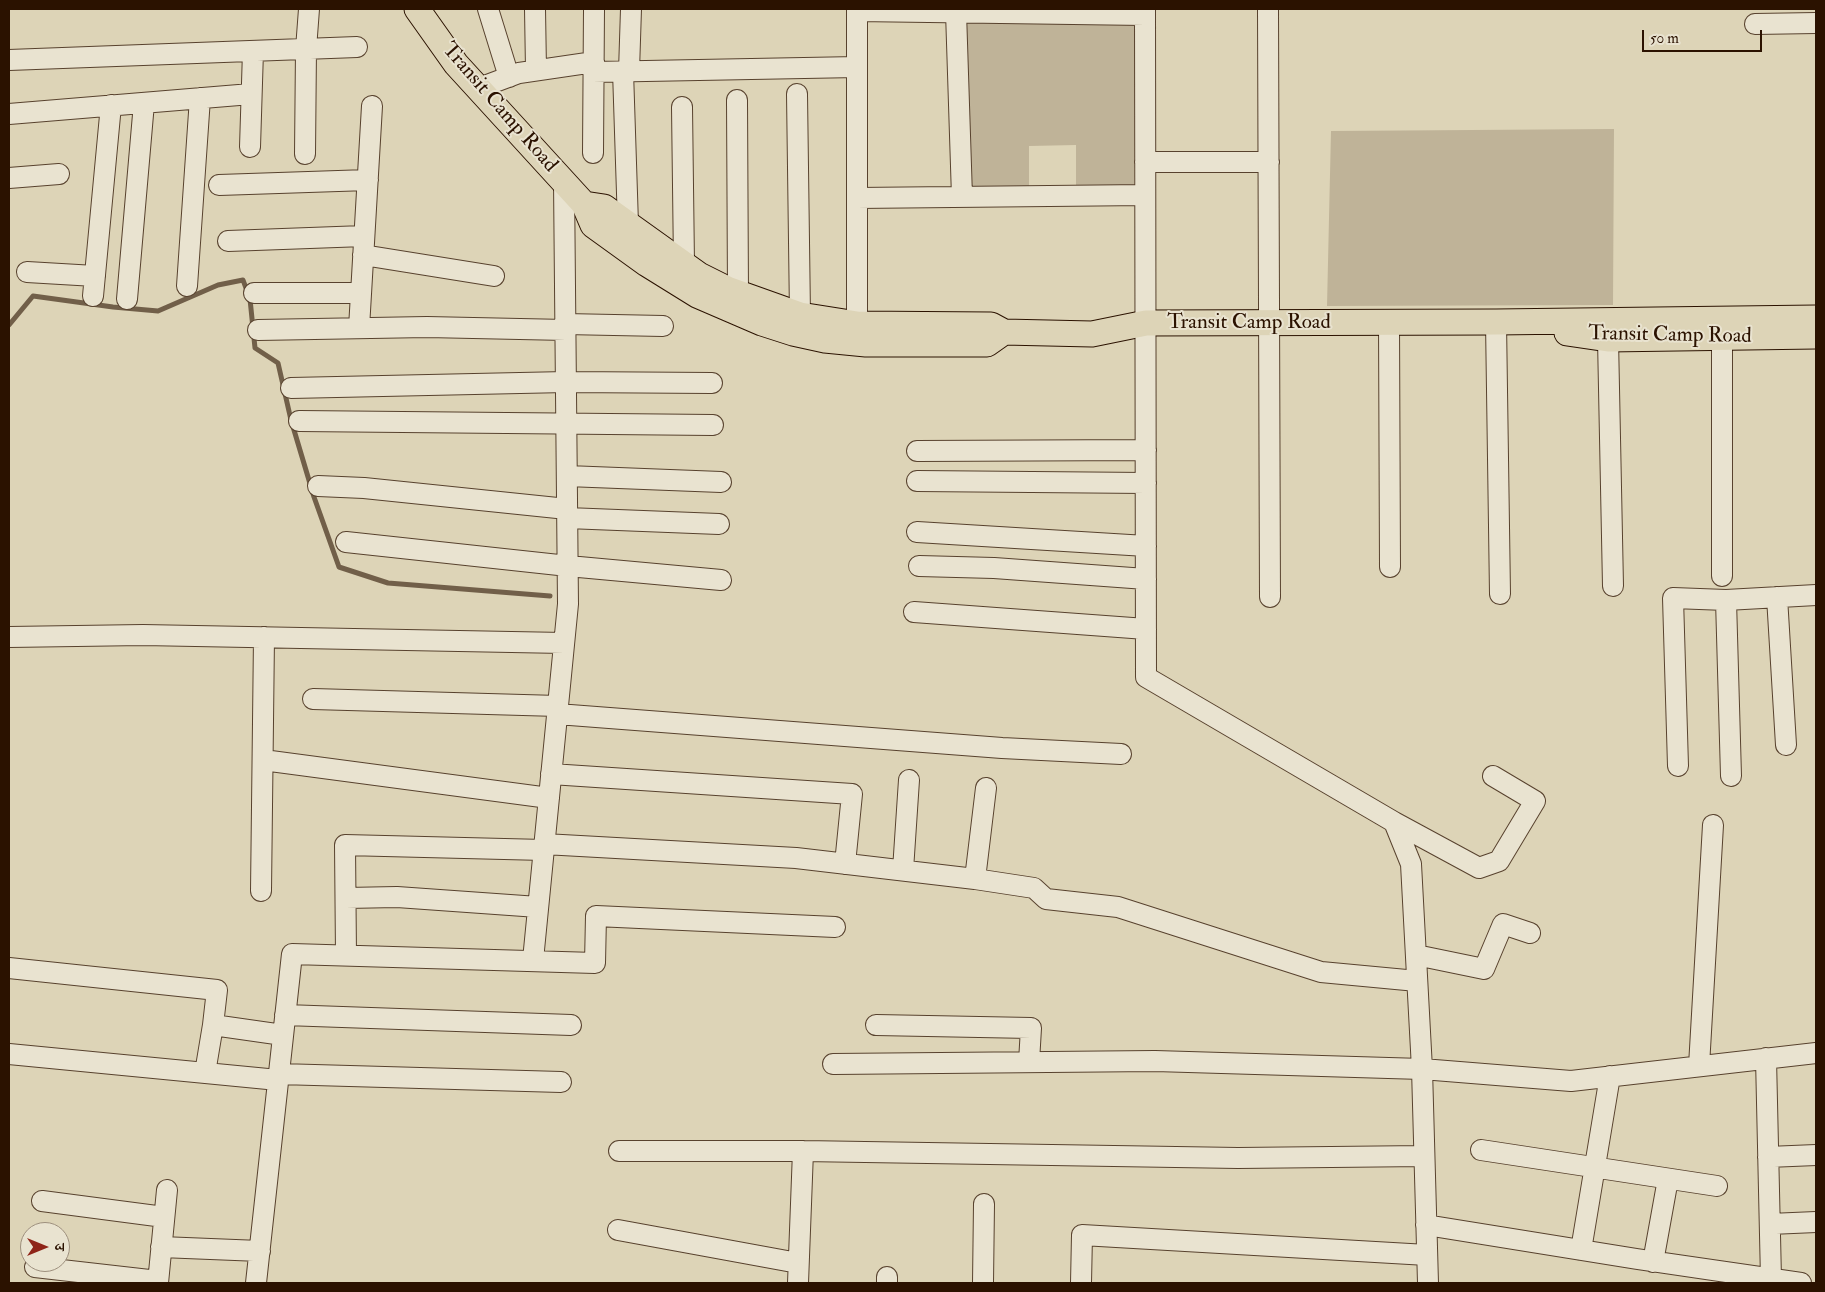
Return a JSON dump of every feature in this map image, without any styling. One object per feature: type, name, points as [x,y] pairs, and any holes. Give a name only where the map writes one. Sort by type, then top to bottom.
[{"type":"main road","name":"Transit Camp Road","points":[[417,9],[456,64],[584,204],[593,225],[648,264],[697,295],[762,323],[793,333],[825,340],[847,329]]},
{"type":"main road","name":"Transit Camp Road","points":[[584,204],[604,207],[699,275],[738,294],[847,329],[991,325],[1004,332],[1092,334],[1146,323],[1496,322],[1607,330],[1721,328],[1816,318]]},
{"type":"main road","name":"Transit Camp Road","points":[[1721,328],[1816,336]]},
{"type":"street","points":[[305,154],[306,49],[309,9]]},
{"type":"street","points":[[488,9],[509,77]]},
{"type":"street","points":[[535,9],[536,70]]},
{"type":"street","points":[[593,153],[594,9]]},
{"type":"street","points":[[628,224],[626,71],[630,9]]},
{"type":"street","points":[[1268,9],[1270,597]]},
{"type":"street","points":[[847,329],[857,198],[857,10],[1145,12],[1146,677],[1394,822],[1479,868],[1498,861],[1535,801],[1494,776]]},
{"type":"street","points":[[956,12],[962,197]]},
{"type":"street","points":[[1755,24],[1816,23]]},
{"type":"street","points":[[9,60],[358,47]]},
{"type":"street","points":[[250,146],[253,51]]},
{"type":"street","points":[[479,88],[519,73],[536,70],[594,67],[626,71],[857,67]]},
{"type":"street","points":[[9,114],[251,94]]},
{"type":"street","points":[[797,94],[800,315]]},
{"type":"street","points":[[187,286],[200,98]]},
{"type":"street","points":[[737,100],[738,294]]},
{"type":"street","points":[[127,299],[144,103]]},
{"type":"street","points":[[27,272],[94,286],[111,105]]},
{"type":"street","points":[[359,328],[372,106]]},
{"type":"street","points":[[682,107],[684,264]]},
{"type":"street","points":[[1145,162],[1269,162]]},
{"type":"street","points":[[9,178],[60,174]]},
{"type":"street","points":[[219,185],[368,180]]},
{"type":"street","points":[[533,960],[568,604],[564,182]]},
{"type":"street","points":[[857,198],[1145,195]]},
{"type":"street","points":[[228,241],[363,246],[494,276]]},
{"type":"street","points":[[254,293],[361,294]]},
{"type":"street","points":[[1388,322],[1390,567]]},
{"type":"street","points":[[1496,322],[1500,594]]},
{"type":"street","points":[[258,330],[663,326]]},
{"type":"street","points":[[1721,328],[1722,576]]},
{"type":"street","points":[[1607,330],[1613,586]]},
{"type":"street","points":[[291,388],[566,382],[712,383]]},
{"type":"street","points":[[299,421],[713,425]]},
{"type":"street","points":[[918,451],[1146,450]]},
{"type":"street","points":[[567,476],[722,482]]},
{"type":"street","points":[[918,481],[1146,483]]},
{"type":"street","points":[[318,486],[364,488],[567,514],[719,524]]},
{"type":"street","points":[[918,532],[1146,546]]},
{"type":"street","points":[[346,542],[721,580]]},
{"type":"street","points":[[918,566],[994,568],[1146,579]]},
{"type":"street","points":[[1678,766],[1673,598],[1726,600],[1816,596]]},
{"type":"street","points":[[1777,597],[1786,745]]},
{"type":"street","points":[[1726,600],[1731,776]]},
{"type":"street","points":[[914,612],[1146,629]]},
{"type":"street","points":[[9,637],[143,635],[564,643]]},
{"type":"street","points":[[261,891],[264,637]]},
{"type":"street","points":[[313,698],[557,710],[1002,748],[1121,754]]},
{"type":"street","points":[[263,760],[549,798]]},
{"type":"street","points":[[551,774],[852,794],[845,864]]},
{"type":"street","points":[[903,870],[910,780]]},
{"type":"street","points":[[975,879],[986,788]]},
{"type":"street","points":[[1394,822],[1411,864],[1422,1069],[1428,1283]]},
{"type":"street","points":[[1699,1066],[1713,825]]},
{"type":"street","points":[[346,955],[346,844],[544,847],[796,858],[975,879],[1034,888],[1046,899],[1118,908],[1321,972],[1417,981]]},
{"type":"street","points":[[346,898],[397,897],[538,907]]},
{"type":"street","points":[[256,1283],[292,954],[595,963],[596,916],[835,927]]},
{"type":"street","points":[[1416,955],[1484,969],[1503,924],[1530,933]]},
{"type":"street","points":[[9,968],[217,990],[205,1073]]},
{"type":"street","points":[[213,1025],[571,1025]]},
{"type":"street","points":[[876,1025],[1031,1028],[1028,1062]]},
{"type":"street","points":[[832,1064],[1155,1060],[1422,1069],[1571,1081],[1816,1053]]},
{"type":"street","points":[[9,1054],[205,1073],[278,1077],[561,1082]]},
{"type":"street","points":[[1766,1058],[1771,1279]]},
{"type":"street","points":[[1581,1250],[1610,1076]]},
{"type":"street","points":[[1481,1150],[1717,1186]]},
{"type":"street","points":[[620,1151],[803,1151],[1238,1158],[1424,1156]]},
{"type":"street","points":[[798,1283],[803,1151]]},
{"type":"street","points":[[1768,1157],[1816,1155]]},
{"type":"street","points":[[1653,1262],[1668,1179]]},
{"type":"street","points":[[70,1271],[158,1282],[167,1190]]},
{"type":"street","points":[[42,1201],[164,1217]]},
{"type":"street","points":[[983,1283],[984,1204]]},
{"type":"street","points":[[1770,1224],[1816,1222]]},
{"type":"street","points":[[1426,1225],[1653,1262],[1801,1283]]},
{"type":"street","points":[[618,1230],[798,1263]]},
{"type":"street","points":[[1081,1283],[1082,1235],[1427,1255]]},
{"type":"street","points":[[162,1247],[260,1252]]},
{"type":"shaded area","points":[[1135,19],[1134,187],[1076,187],[1076,145],[1029,146],[1029,190],[965,190],[963,20]]},
{"type":"shaded area","points":[[1614,129],[1613,305],[1327,306],[1331,131]]},
{"type":"waterway","points":[[9,325],[33,296],[158,311],[218,285],[243,280],[250,299],[255,348],[278,363],[291,420],[314,497],[339,567],[388,583],[550,596]]}]
